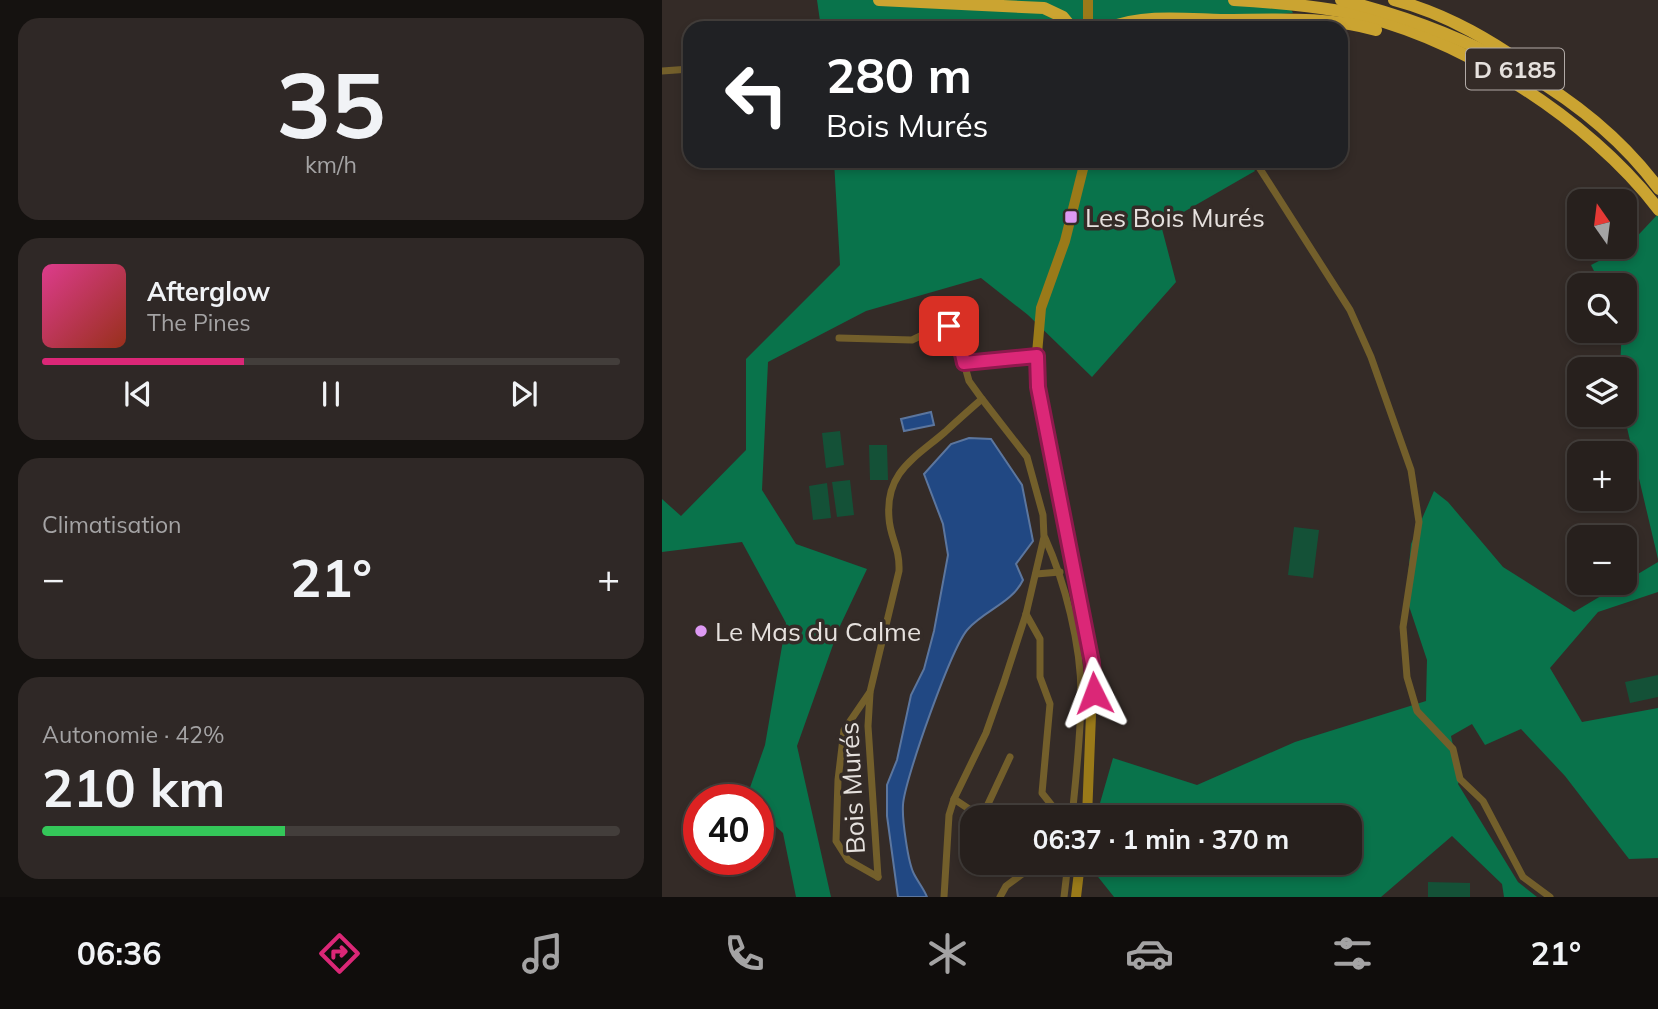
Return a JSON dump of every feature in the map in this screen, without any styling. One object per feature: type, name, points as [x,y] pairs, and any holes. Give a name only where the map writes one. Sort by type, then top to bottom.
[{"type":"highway","points":[[879,0],[1044,8],[1066,21]]},
{"type":"highway","name":"D 6185","points":[[1234,0],[1342,12],[1432,41],[1496,73],[1565,120],[1606,153],[1658,210]]},
{"type":"highway","name":"D 6185","points":[[1342,0],[1440,30],[1502,61],[1572,104],[1615,142],[1658,189]]},
{"type":"highway","points":[[1394,0],[1431,12],[1492,44],[1550,83],[1572,104]]},
{"type":"highway","points":[[1144,21],[1329,21]]},
{"type":"highway","points":[[1348,25],[1432,41]]},
{"type":"street","points":[[1088,0],[1088,21]]},
{"type":"street","points":[[662,71],[683,70]]},
{"type":"street","points":[[1083,168],[1064,241],[1041,308],[1037,356],[1038,387],[1092,663],[1087,805]]},
{"type":"street","points":[[1259,168],[1350,310],[1381,383],[1411,470],[1419,522],[1403,627],[1407,677],[1417,710],[1453,749],[1460,779],[1483,801],[1522,877],[1550,897]]},
{"type":"street","points":[[839,338],[912,340],[939,327],[949,326],[957,332],[969,381],[1027,457],[1043,515],[1044,537],[1026,614],[986,733],[954,799],[950,815],[944,897]]},
{"type":"street","points":[[964,363],[1037,356]]},
{"type":"street","name":"Bois Murés","points":[[870,692],[844,730],[836,841],[848,860],[878,877],[868,726],[870,692],[899,571],[900,553],[888,521],[889,502],[895,483],[907,461],[982,399]]},
{"type":"street","points":[[1044,537],[1060,572],[1076,645],[1081,693],[1073,805]]},
{"type":"street","points":[[1036,574],[1060,572]]},
{"type":"street","points":[[1026,614],[1040,639],[1041,677],[1050,704],[1042,793],[1052,805]]},
{"type":"street","points":[[988,805],[1010,757]]},
{"type":"street","points":[[954,799],[963,805]]},
{"type":"street","points":[[1000,897],[1006,887],[1022,875]]},
{"type":"street","points":[[1064,897],[1066,875]]},
{"type":"street","points":[[1076,897],[1079,875]]},
{"type":"green space","points":[[817,0],[1286,0],[1293,13],[1203,21],[820,21]]},
{"type":"green space","points":[[834,168],[1253,168],[1255,171],[1161,225],[1176,282],[1092,377],[1028,315],[981,278],[866,311],[768,362],[762,490],[796,544],[867,569],[839,628],[797,746],[831,897],[796,897],[783,833],[774,825],[774,784],[751,784],[765,745],[786,623],[742,542],[662,552],[662,499],[681,516],[746,450],[746,359],[840,265]]},
{"type":"green space","points":[[1658,214],[1658,559],[1637,470],[1637,441],[1630,441],[1627,427],[1637,427],[1637,357],[1621,357],[1621,343],[1637,343],[1637,273],[1595,273],[1591,265],[1603,259],[1637,259],[1637,236]]},
{"type":"green space","points":[[840,431],[844,465],[826,468],[822,433]]},
{"type":"green space","points":[[869,445],[887,445],[888,480],[870,480]]},
{"type":"green space","points":[[850,480],[854,515],[837,517],[832,482]]},
{"type":"green space","points":[[827,483],[831,518],[813,520],[809,486]]},
{"type":"green space","points":[[1434,491],[1448,502],[1503,567],[1574,612],[1603,595],[1637,595],[1637,574],[1658,562],[1658,592],[1598,612],[1550,668],[1582,722],[1658,708],[1658,858],[1629,859],[1565,776],[1521,729],[1485,745],[1472,724],[1451,736],[1460,779],[1458,784],[1518,882],[1537,897],[1504,897],[1502,884],[1452,836],[1381,897],[1114,897],[1097,875],[1362,875],[1362,805],[1099,805],[1113,758],[1197,785],[1295,742],[1426,701],[1427,660],[1406,597],[1411,544]]},
{"type":"green space","points":[[1294,527],[1319,530],[1313,578],[1288,575]]},
{"type":"green space","points":[[1658,675],[1658,697],[1630,703],[1625,682]]},
{"type":"green space","points":[[1428,882],[1470,883],[1470,897],[1428,897]]},
{"type":"water","points":[[931,412],[934,425],[904,431],[901,419]]},
{"type":"water","points":[[969,438],[991,439],[1022,485],[1033,541],[1016,564],[1023,580],[1012,595],[968,629],[951,660],[930,714],[911,770],[903,805],[904,830],[910,861],[927,897],[898,897],[887,816],[887,785],[897,760],[911,695],[924,669],[948,555],[943,524],[924,474],[951,444]]},
{"type":"place","name":"Les Bois Murés","points":[[1071,217]]},
{"type":"place","name":"Le Mas du Calme","points":[[701,631]]},
{"type":"route","points":[[949,326],[957,332],[964,363],[1037,356],[1038,387],[1092,663],[1094,693]]}]
